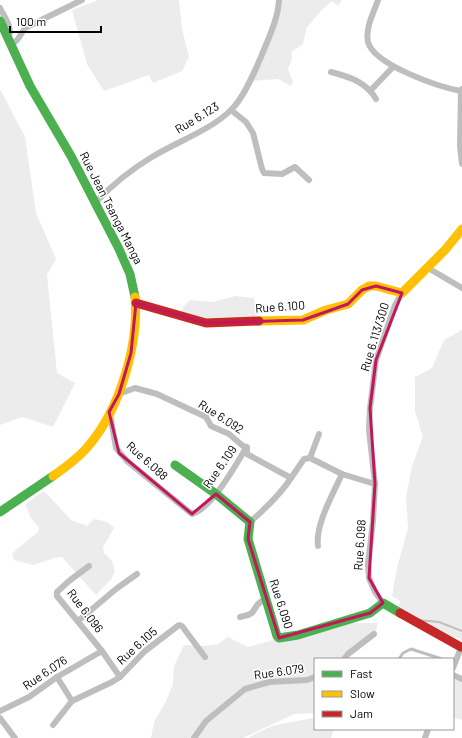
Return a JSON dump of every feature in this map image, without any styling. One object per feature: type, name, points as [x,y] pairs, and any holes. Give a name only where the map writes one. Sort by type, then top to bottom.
[{"type":"street","points":[[0,8],[10,27],[10,41],[18,39],[25,28],[82,0]]},
{"type":"street","name":"Rue 6.123","points":[[96,202],[107,191],[142,164],[216,122],[231,110],[256,69],[275,22],[279,0]]},
{"type":"street","points":[[378,0],[368,31],[368,42],[374,53],[393,67],[445,88],[461,90],[460,146],[462,164]]},
{"type":"street","name":"Rue Jean Tsanga Manga","points":[[0,21],[35,95],[96,202],[127,263],[136,302],[135,328],[119,394],[98,434],[82,453],[51,477],[24,494],[0,512]]},
{"type":"street","points":[[371,90],[393,67]]},
{"type":"street","points":[[331,72],[354,79],[371,90],[376,99]]},
{"type":"street","points":[[231,110],[246,122],[253,133],[263,172],[266,174],[282,174],[295,167],[309,180]]},
{"type":"street","points":[[402,293],[428,268],[462,230]]},
{"type":"street","points":[[428,268],[462,288]]},
{"type":"street","name":"Rue 6.100","points":[[136,302],[206,323],[296,320],[308,318],[326,310],[348,304],[362,290],[369,286],[376,286],[402,293]]},
{"type":"street","name":"Rue 6.113/300","points":[[375,484],[369,430],[372,383],[376,360],[395,305],[402,293]]},
{"type":"street","name":"Rue 6.092","points":[[119,394],[135,388],[157,394],[206,417],[211,426],[229,434],[243,446],[247,447],[247,454],[291,478]]},
{"type":"street","name":"Rue 6.088","points":[[109,412],[114,442],[119,453],[192,514]]},
{"type":"street","points":[[310,458],[319,434]]},
{"type":"street","name":"Rue 6.109","points":[[192,514],[198,512],[216,494],[247,447]]},
{"type":"street","points":[[175,465],[216,494],[250,522],[286,487],[304,459],[310,458],[342,474],[375,484]]},
{"type":"street","points":[[318,546],[317,540],[319,526],[342,474]]},
{"type":"street","name":"Rue 6.098","points":[[375,484],[373,521],[368,564],[369,578],[375,592],[383,603]]},
{"type":"street","name":"Rue 6.090","points":[[250,522],[248,539],[277,636],[279,638],[298,635],[370,613],[383,603]]},
{"type":"street","name":"Rue 6.096","points":[[89,566],[69,580],[57,592],[57,596],[102,651],[120,676]]},
{"type":"street","points":[[78,621],[116,589],[137,574]]},
{"type":"street","points":[[240,617],[252,613],[258,604],[266,598]]},
{"type":"street","points":[[383,603],[407,618],[462,646],[454,665]]},
{"type":"street","name":"Rue 6.105","points":[[72,701],[112,682],[145,651],[179,625],[182,626],[204,657]]},
{"type":"street","points":[[345,658],[374,634]]},
{"type":"street","name":"Rue 6.076","points":[[0,711],[29,697],[57,677],[102,651]]},
{"type":"street","points":[[53,725],[72,701],[57,677]]},
{"type":"street","name":"Rue 6.079","points":[[194,738],[206,721],[245,689],[269,682],[307,680],[314,677]]},
{"type":"street","points":[[0,718],[15,738]]},
{"type":"lane","points":[[400,658],[404,652],[411,649],[439,658]]},
{"type":"highlighted area","points":[[376,286],[402,293],[376,360],[370,408],[375,484],[369,578],[383,603],[370,613],[279,638],[248,539],[250,522],[216,494],[192,514],[119,453],[109,412],[119,394],[131,353],[136,303],[206,323],[303,320],[348,304],[362,290]]},
{"type":"shaded area","points":[[98,0],[179,0],[182,29],[189,57],[182,71],[153,83],[149,75],[104,91],[87,64],[72,10]]},
{"type":"shaded area","points":[[279,0],[342,0],[338,6],[332,1],[307,27],[303,44],[291,54],[292,59],[288,69],[293,82],[291,86],[278,79],[250,81],[256,69]]},
{"type":"shaded area","points":[[0,89],[25,137],[36,213],[56,259],[47,275],[57,373],[75,383],[53,427],[22,417],[0,425]]},
{"type":"shaded area","points":[[236,296],[254,298],[258,319],[204,322],[181,315],[183,307],[190,300],[213,302]]},
{"type":"shaded area","points":[[462,330],[462,640],[424,624],[398,608],[400,601],[392,596],[397,568],[408,528],[406,497],[412,466],[423,437],[415,411],[415,377],[432,368],[444,340]]},
{"type":"shaded area","points":[[44,491],[71,520],[87,526],[94,519],[97,519],[108,523],[114,528],[103,547],[104,553],[112,561],[115,571],[112,578],[96,595],[62,557],[33,565],[14,560],[12,554],[38,532],[39,527],[31,518],[25,504]]},
{"type":"shaded area","points":[[336,623],[378,623],[376,632],[356,647],[349,658],[314,658],[314,713],[294,714],[243,738],[151,738],[154,722],[166,701],[173,684],[174,666],[184,645],[205,646],[218,644],[228,637],[248,647]]},
{"type":"shaded area","points":[[456,677],[462,679],[462,720],[454,717],[454,682]]},
{"type":"shaded area","points":[[314,718],[314,730],[334,730],[331,738],[248,738],[276,725]]},
{"type":"waterway","points":[[418,620],[439,622],[462,631]]},
{"type":"traffic: fast","points":[[0,21],[30,86],[71,156],[119,249],[130,274],[135,297]]},
{"type":"traffic: fast","points":[[175,465],[216,494],[250,522],[248,539],[277,636],[279,638],[298,635],[370,613],[383,603],[400,613]]},
{"type":"traffic: fast","points":[[0,512],[53,476]]},
{"type":"traffic: slow","points":[[259,321],[303,320],[326,310],[348,304],[362,290],[369,286],[376,286],[402,293],[445,250],[462,229]]},
{"type":"traffic: slow","points":[[53,476],[73,462],[86,449],[101,429],[110,412],[125,375],[130,355],[134,335],[135,297]]},
{"type":"traffic: jam","points":[[136,303],[206,323],[259,321]]},
{"type":"traffic: jam","points":[[400,613],[461,647]]}]
